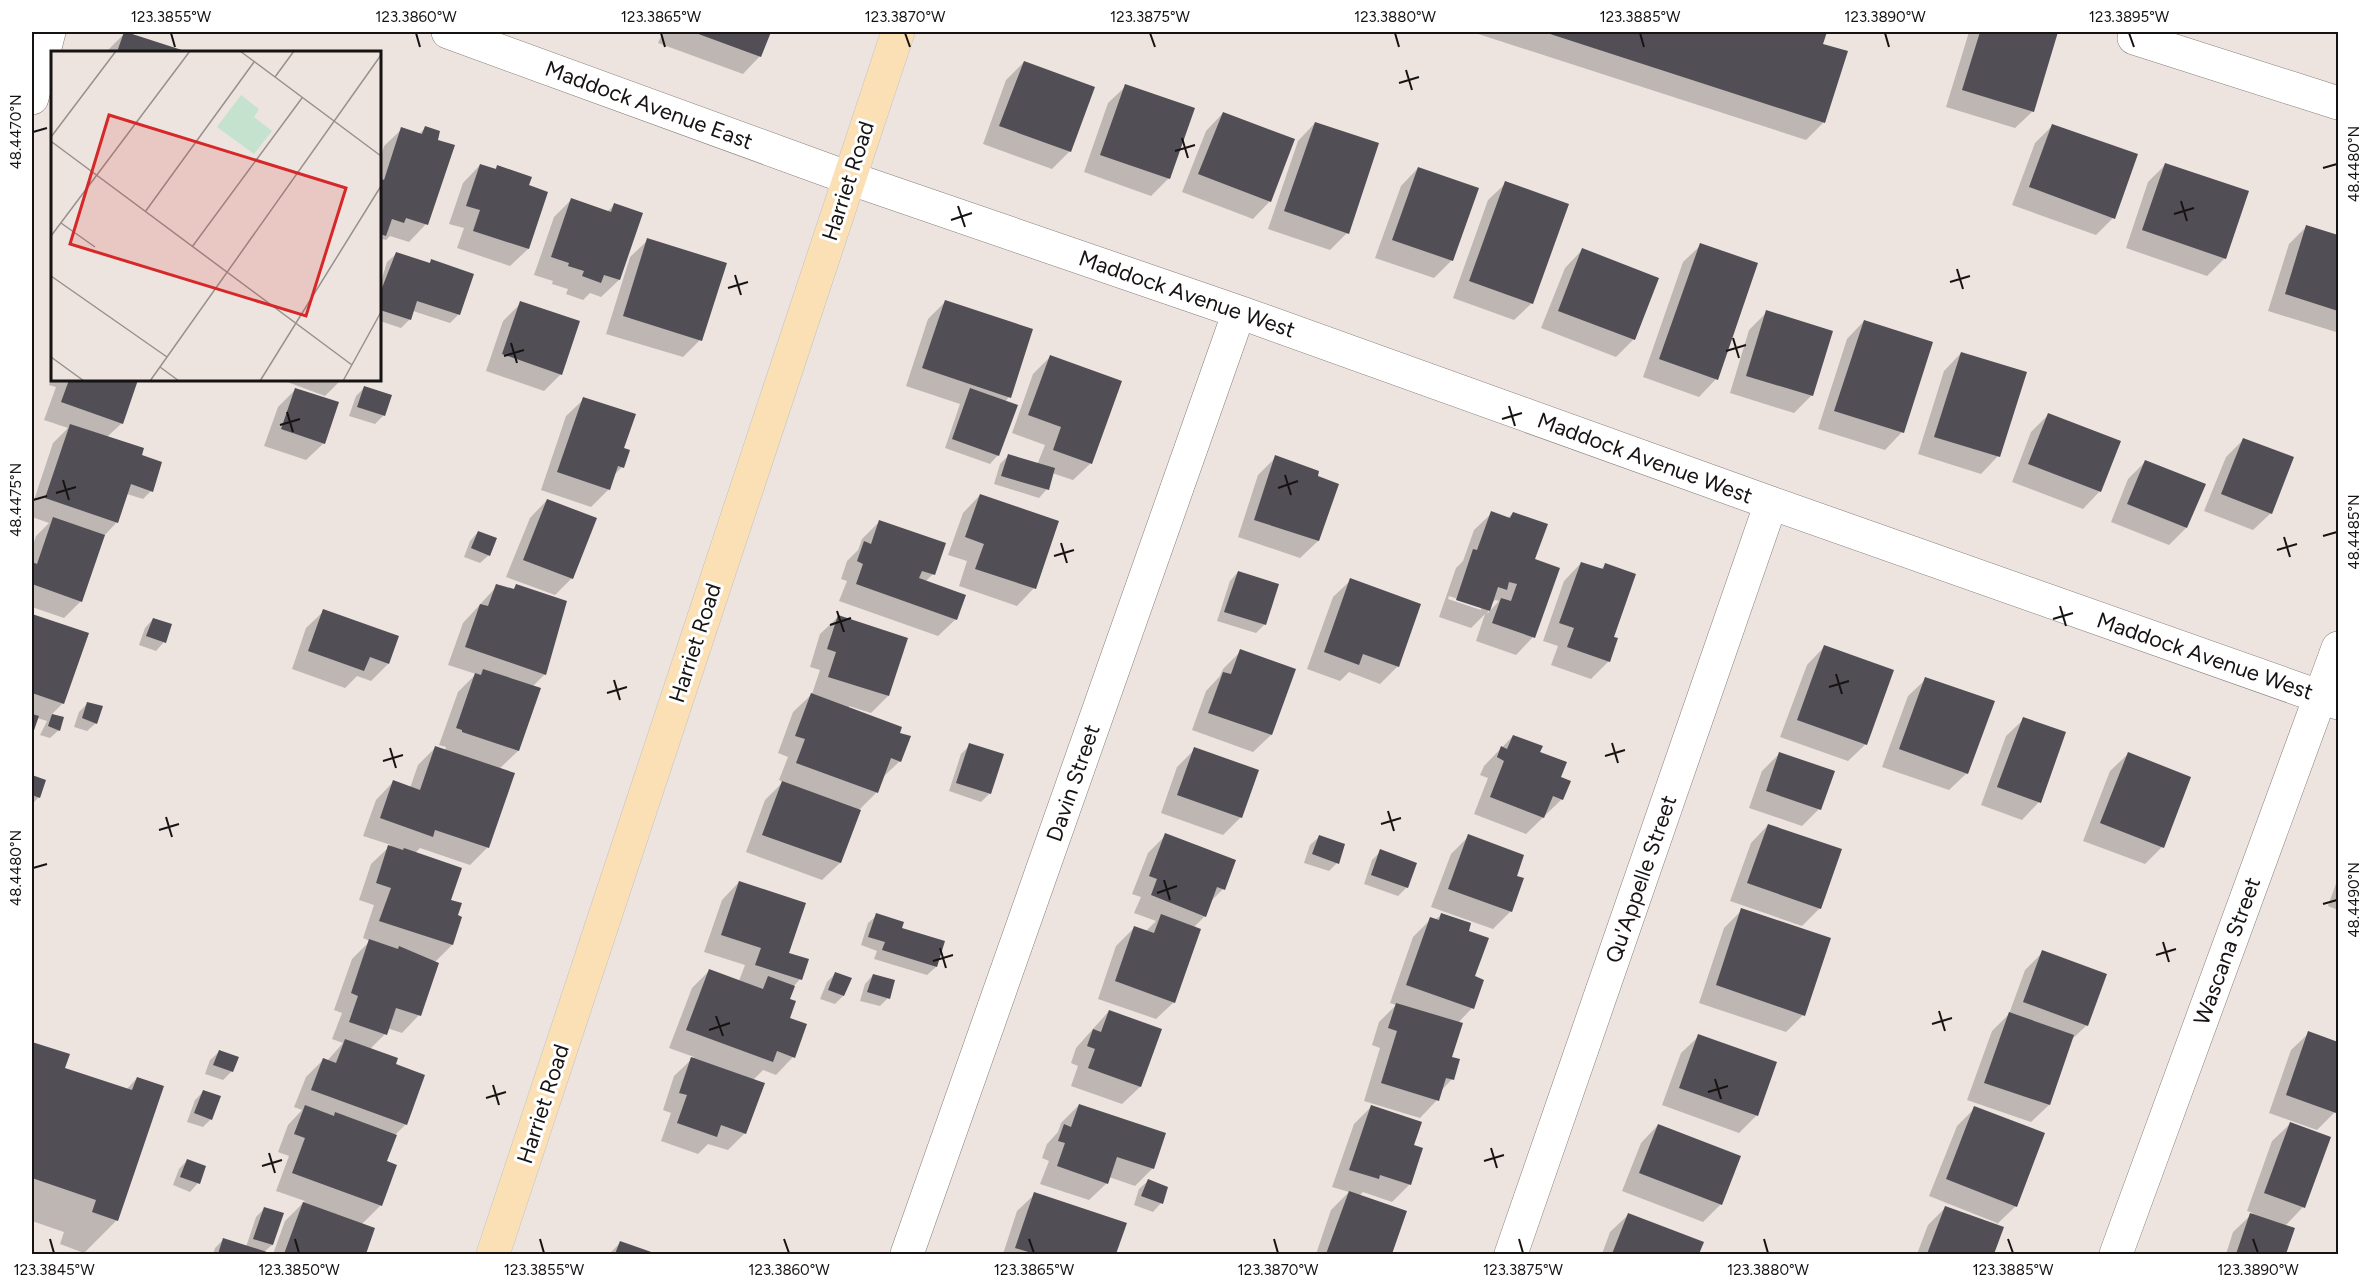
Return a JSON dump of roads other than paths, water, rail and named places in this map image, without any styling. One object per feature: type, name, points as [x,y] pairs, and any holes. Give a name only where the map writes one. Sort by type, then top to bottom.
[{"type":"main road","name":"Harriet Road","points":[[493,1254],[898,32]]},
{"type":"street","points":[[32,98],[49,32]]},
{"type":"street","name":"Maddock Avenue East","points":[[448,32],[849,178]]},
{"type":"street","points":[[2134,38],[2338,103]]},
{"type":"street","name":"Maddock Avenue West","points":[[849,178],[1239,312],[2330,700]]},
{"type":"street","name":"Davin Street","points":[[907,1254],[1239,312]]},
{"type":"street","name":"Qu'Appelle Street","points":[[1511,1254],[1771,503]]},
{"type":"street","name":"Wascana Street","points":[[2116,1254],[2330,700],[2338,648]]}]
